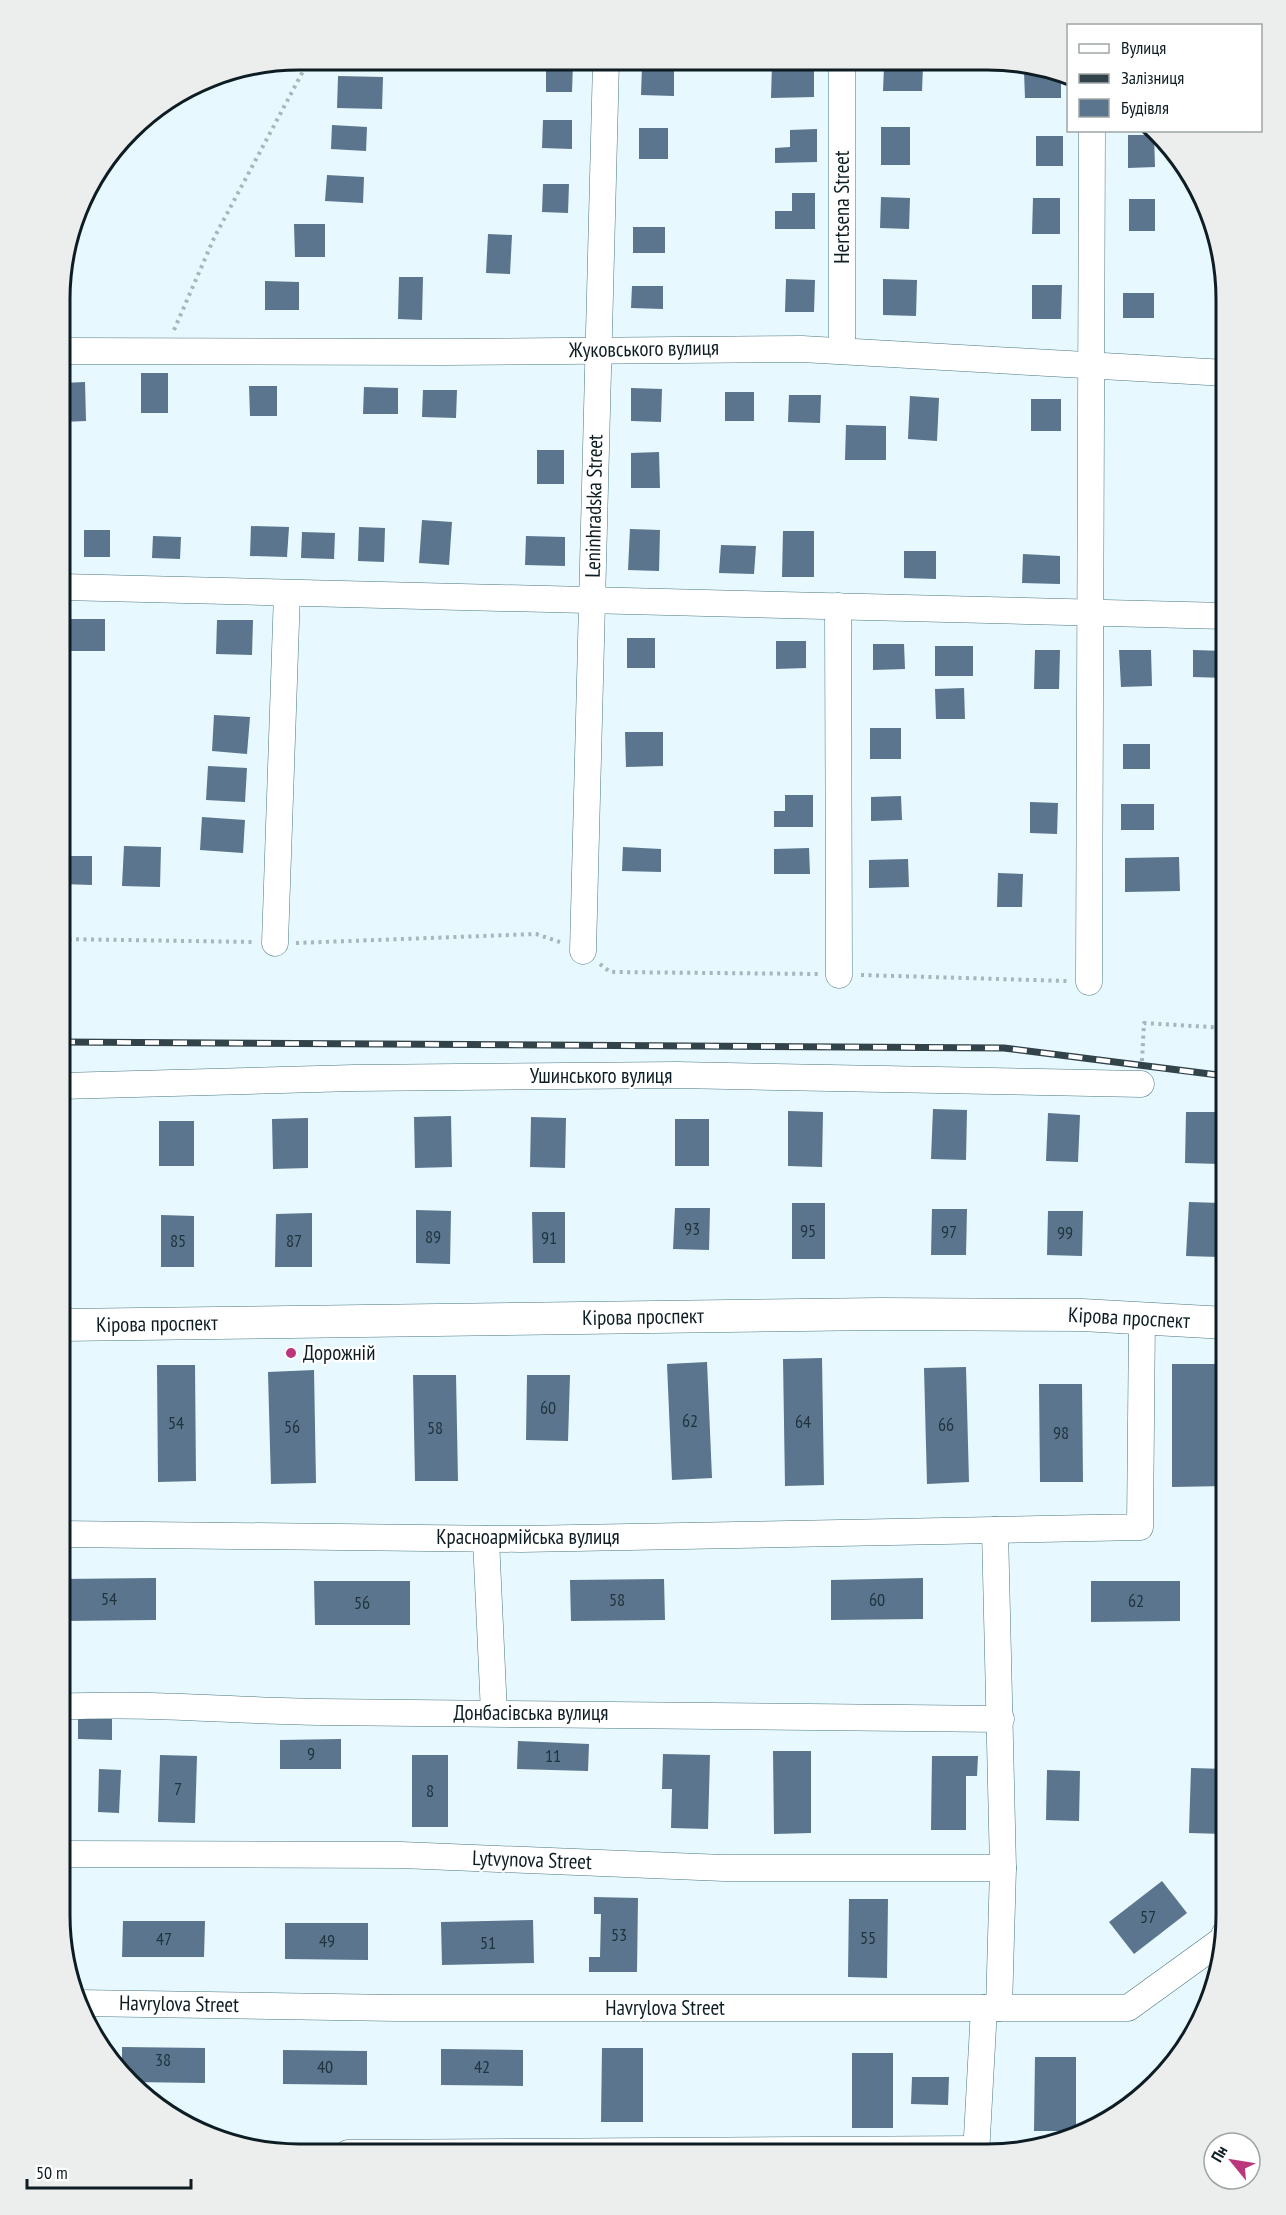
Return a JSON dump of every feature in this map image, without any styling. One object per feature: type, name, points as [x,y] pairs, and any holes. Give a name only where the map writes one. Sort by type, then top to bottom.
[{"type":"street","name":"Leninhradska Street","points":[[583,951],[606,70]]},
{"type":"street","name":"Hertsena Street","points":[[842,70],[842,350]]},
{"type":"street","points":[[1089,982],[1093,365],[1092,132]]},
{"type":"street","name":"Жуковського вулиця","points":[[70,351],[842,350],[1216,372]]},
{"type":"street","points":[[70,587],[1216,616]]},
{"type":"street","points":[[276,943],[287,593]]},
{"type":"street","points":[[838,606],[839,975]]},
{"type":"street","name":"Ушинського вулиця","points":[[70,1086],[354,1078],[677,1075],[1141,1084]]},
{"type":"street","name":"Кірова проспект","points":[[70,1325],[880,1314],[1082,1315],[1216,1322]]},
{"type":"street","name":"Красноармійська вулиця","points":[[70,1534],[486,1539],[1140,1527],[1142,1318]]},
{"type":"street","points":[[977,2144],[1003,1868],[995,1530]]},
{"type":"street","points":[[486,1539],[494,1713]]},
{"type":"street","name":"Донбасівська вулиця","points":[[70,1706],[120,1703],[297,1712],[1001,1719]]},
{"type":"street","name":"Lytvynova Street","points":[[70,1854],[401,1855],[724,1868],[1003,1868]]},
{"type":"street","name":"Havrylova Street","points":[[88,2003],[396,2008],[1128,2008],[1214,1945]]},
{"type":"path","points":[[165,350],[214,238],[304,70]]},
{"type":"path","points":[[1141,1084],[1144,1023],[1216,1027]]},
{"type":"building","points":[[546,70],[573,70],[572,92],[546,92]]},
{"type":"building","points":[[642,70],[674,70],[674,96],[641,95]]},
{"type":"building","points":[[772,70],[814,70],[814,97],[771,98]]},
{"type":"building","points":[[884,70],[923,70],[922,91],[883,91]]},
{"type":"building","points":[[1024,74],[1061,83],[1061,98],[1025,98]]},
{"type":"building","points":[[338,76],[383,77],[382,109],[337,108]]},
{"type":"building","points":[[543,120],[572,120],[572,149],[542,148]]},
{"type":"building","points":[[332,125],[367,127],[366,151],[331,149]]},
{"type":"building","points":[[881,127],[910,127],[910,165],[881,165]]},
{"type":"building","points":[[639,128],[668,128],[668,159],[639,159]]},
{"type":"building","points":[[817,129],[817,162],[775,163],[775,148],[790,147],[790,130]]},
{"type":"building","points":[[1128,135],[1145,135],[1154,144],[1155,167],[1128,168]]},
{"type":"building","points":[[1036,136],[1063,136],[1063,166],[1036,166]]},
{"type":"building","points":[[327,175],[364,177],[363,203],[325,201]]},
{"type":"building","points":[[543,184],[569,184],[568,213],[542,212]]},
{"type":"building","points":[[792,193],[815,193],[815,229],[775,229],[775,211],[792,211]]},
{"type":"building","points":[[881,197],[910,198],[909,229],[880,228]]},
{"type":"building","points":[[1033,198],[1060,198],[1060,234],[1032,234]]},
{"type":"building","points":[[1129,199],[1155,199],[1155,231],[1129,231]]},
{"type":"building","points":[[294,224],[325,224],[325,257],[295,257]]},
{"type":"building","points":[[633,227],[665,227],[665,253],[633,253]]},
{"type":"building","points":[[488,234],[512,235],[510,274],[486,273]]},
{"type":"building","points":[[399,277],[423,277],[422,320],[398,319]]},
{"type":"building","points":[[786,279],[815,280],[814,312],[785,312]]},
{"type":"building","points":[[883,279],[917,280],[916,316],[883,315]]},
{"type":"building","points":[[265,281],[299,282],[299,310],[265,310]]},
{"type":"building","points":[[1032,285],[1062,285],[1061,319],[1032,319]]},
{"type":"building","points":[[632,286],[663,286],[663,309],[631,308]]},
{"type":"building","points":[[1123,293],[1154,293],[1154,318],[1123,318]]},
{"type":"building","points":[[141,373],[168,373],[168,413],[141,413]]},
{"type":"building","points":[[85,382],[86,421],[70,422],[70,383]]},
{"type":"building","points":[[249,386],[277,386],[277,416],[250,416]]},
{"type":"building","points":[[364,387],[398,388],[398,414],[363,414]]},
{"type":"building","points":[[631,388],[662,389],[661,422],[631,421]]},
{"type":"building","points":[[423,390],[457,390],[456,418],[422,417]]},
{"type":"building","points":[[725,392],[754,392],[754,421],[725,421]]},
{"type":"building","points":[[789,395],[821,395],[820,423],[788,422]]},
{"type":"building","points":[[910,396],[939,398],[937,441],[908,439]]},
{"type":"building","points":[[1031,399],[1061,399],[1061,431],[1031,431]]},
{"type":"building","points":[[846,425],[886,426],[886,460],[845,460]]},
{"type":"building","points":[[537,450],[564,450],[564,484],[537,484]]},
{"type":"building","points":[[659,452],[660,488],[631,488],[631,453]]},
{"type":"building","points":[[422,520],[452,522],[449,565],[419,563]]},
{"type":"building","points":[[251,526],[289,527],[287,557],[250,556]]},
{"type":"building","points":[[359,527],[385,528],[384,562],[358,561]]},
{"type":"building","points":[[630,529],[660,530],[659,571],[628,570]]},
{"type":"building","points":[[84,530],[110,530],[110,557],[84,557]]},
{"type":"building","points":[[783,531],[814,531],[814,577],[782,577]]},
{"type":"building","points":[[302,532],[335,533],[334,559],[301,558]]},
{"type":"building","points":[[153,536],[181,537],[180,559],[152,558]]},
{"type":"building","points":[[526,536],[565,537],[565,566],[525,565]]},
{"type":"building","points":[[721,545],[756,546],[754,574],[719,573]]},
{"type":"building","points":[[904,551],[936,551],[936,579],[904,578]]},
{"type":"building","points":[[1023,554],[1060,556],[1060,584],[1022,583]]},
{"type":"building","points":[[70,619],[105,619],[105,651],[70,651]]},
{"type":"building","points":[[217,620],[253,620],[252,655],[216,654]]},
{"type":"building","points":[[627,638],[655,638],[655,668],[627,668]]},
{"type":"building","points":[[776,641],[806,641],[806,668],[776,669]]},
{"type":"building","points":[[873,644],[904,644],[905,669],[873,670]]},
{"type":"building","points":[[935,646],[973,646],[973,676],[935,676]]},
{"type":"building","points":[[1035,650],[1060,650],[1059,689],[1034,689]]},
{"type":"building","points":[[1119,650],[1151,650],[1152,686],[1121,687]]},
{"type":"building","points":[[1193,650],[1216,651],[1216,678],[1193,677]]},
{"type":"building","points":[[964,688],[965,719],[936,719],[935,689]]},
{"type":"building","points":[[214,715],[250,717],[247,754],[212,751]]},
{"type":"building","points":[[870,728],[901,728],[901,759],[870,759]]},
{"type":"building","points":[[625,732],[663,732],[663,766],[626,767]]},
{"type":"building","points":[[1123,744],[1150,744],[1150,769],[1123,769]]},
{"type":"building","points":[[208,766],[247,768],[245,802],[206,800]]},
{"type":"building","points":[[785,795],[813,795],[813,827],[774,827],[774,811],[785,811]]},
{"type":"building","points":[[901,796],[902,820],[871,821],[871,797]]},
{"type":"building","points":[[1030,802],[1058,803],[1057,834],[1030,833]]},
{"type":"building","points":[[1121,804],[1154,804],[1154,830],[1121,830]]},
{"type":"building","points":[[202,817],[245,820],[243,853],[200,850]]},
{"type":"building","points":[[124,846],[161,847],[160,887],[122,886]]},
{"type":"building","points":[[623,847],[661,849],[661,872],[622,871]]},
{"type":"building","points":[[809,848],[810,874],[774,874],[774,849]]},
{"type":"building","points":[[70,856],[92,856],[92,885],[70,884]]},
{"type":"building","points":[[1179,857],[1180,891],[1125,892],[1125,858]]},
{"type":"building","points":[[908,859],[909,887],[869,888],[869,860]]},
{"type":"building","points":[[998,873],[1023,874],[1022,907],[997,907]]},
{"type":"building","points":[[933,1109],[967,1110],[966,1160],[931,1159]]},
{"type":"building","points":[[788,1111],[823,1112],[822,1167],[788,1166]]},
{"type":"building","points":[[1186,1112],[1216,1112],[1216,1164],[1185,1163]]},
{"type":"building","points":[[1048,1113],[1080,1115],[1078,1162],[1046,1161]]},
{"type":"building","points":[[451,1116],[452,1167],[415,1168],[414,1117]]},
{"type":"building","points":[[531,1117],[566,1118],[565,1168],[530,1167]]},
{"type":"building","points":[[308,1118],[308,1168],[273,1169],[272,1119]]},
{"type":"building","points":[[675,1119],[709,1119],[709,1166],[675,1166]]},
{"type":"building","points":[[159,1121],[194,1121],[194,1166],[159,1166]]},
{"type":"building","points":[[1189,1202],[1216,1203],[1216,1257],[1186,1256]]},
{"type":"building","points":[[792,1203],[825,1203],[825,1259],[792,1259]]},
{"type":"building","points":[[675,1208],[710,1208],[709,1250],[673,1249]]},
{"type":"building","points":[[932,1209],[967,1209],[966,1255],[931,1255]]},
{"type":"building","points":[[416,1210],[451,1211],[450,1264],[416,1263]]},
{"type":"building","points":[[1048,1211],[1083,1211],[1082,1256],[1047,1255]]},
{"type":"building","points":[[532,1212],[565,1212],[565,1263],[533,1263]]},
{"type":"building","points":[[312,1213],[312,1267],[275,1267],[276,1214]]},
{"type":"building","points":[[161,1215],[194,1216],[194,1267],[161,1267]]},
{"type":"building","points":[[822,1358],[824,1485],[785,1486],[783,1359]]},
{"type":"building","points":[[707,1362],[712,1478],[672,1480],[667,1364]]},
{"type":"building","points":[[1172,1364],[1216,1364],[1216,1486],[1172,1487]]},
{"type":"building","points":[[157,1365],[195,1365],[196,1481],[158,1482]]},
{"type":"building","points":[[966,1367],[969,1482],[927,1484],[924,1368]]},
{"type":"building","points":[[314,1370],[316,1483],[271,1484],[268,1372]]},
{"type":"building","points":[[413,1375],[456,1375],[458,1481],[415,1481]]},
{"type":"building","points":[[527,1375],[570,1375],[568,1441],[526,1440]]},
{"type":"building","points":[[1039,1384],[1082,1384],[1083,1482],[1040,1482]]},
{"type":"building","points":[[156,1578],[156,1620],[70,1621],[70,1579]]},
{"type":"building","points":[[923,1578],[923,1619],[831,1620],[831,1580]]},
{"type":"building","points":[[664,1579],[665,1620],[571,1621],[570,1580]]},
{"type":"building","points":[[314,1581],[410,1581],[410,1625],[315,1625]]},
{"type":"building","points":[[1091,1581],[1180,1581],[1180,1621],[1091,1622]]},
{"type":"building","points":[[78,1717],[112,1718],[112,1740],[78,1739]]},
{"type":"building","points":[[341,1739],[341,1769],[280,1769],[280,1740]]},
{"type":"building","points":[[518,1741],[589,1744],[588,1771],[517,1769]]},
{"type":"building","points":[[773,1751],[811,1751],[811,1833],[774,1834]]},
{"type":"building","points":[[663,1754],[710,1755],[708,1829],[671,1828],[672,1789],[662,1789]]},
{"type":"building","points":[[160,1755],[197,1756],[195,1823],[158,1822]]},
{"type":"building","points":[[412,1755],[448,1755],[448,1827],[412,1827]]},
{"type":"building","points":[[932,1756],[978,1756],[977,1776],[966,1776],[966,1830],[931,1830]]},
{"type":"building","points":[[1191,1768],[1216,1769],[1216,1834],[1189,1833]]},
{"type":"building","points":[[99,1769],[121,1770],[119,1813],[98,1812]]},
{"type":"building","points":[[1047,1770],[1080,1771],[1079,1821],[1046,1820]]},
{"type":"building","points":[[1162,1881],[1187,1913],[1134,1954],[1109,1922]]},
{"type":"building","points":[[594,1897],[638,1898],[637,1972],[589,1972],[589,1957],[600,1957],[601,1914],[594,1914]]},
{"type":"building","points":[[849,1899],[888,1899],[887,1978],[848,1977]]},
{"type":"building","points":[[533,1920],[534,1963],[442,1965],[441,1922]]},
{"type":"building","points":[[123,1921],[205,1921],[204,1957],[122,1957]]},
{"type":"building","points":[[285,1923],[368,1923],[368,1960],[285,1959]]},
{"type":"building","points":[[122,2047],[205,2048],[205,2083],[143,2082],[122,2060]]},
{"type":"building","points":[[602,2048],[643,2048],[643,2122],[601,2122]]},
{"type":"building","points":[[441,2049],[523,2050],[523,2086],[441,2085]]},
{"type":"building","points":[[283,2050],[367,2051],[367,2085],[283,2084]]},
{"type":"building","points":[[852,2053],[893,2053],[893,2128],[852,2128]]},
{"type":"building","points":[[1035,2057],[1076,2057],[1076,2126],[1063,2131],[1034,2131]]},
{"type":"building","points":[[912,2077],[949,2077],[948,2105],[911,2104]]},
{"type":"railway","points":[[70,1042],[1004,1048],[1216,1075]]},
{"type":"place","name":"Дорожній","points":[[291,1353]]}]
